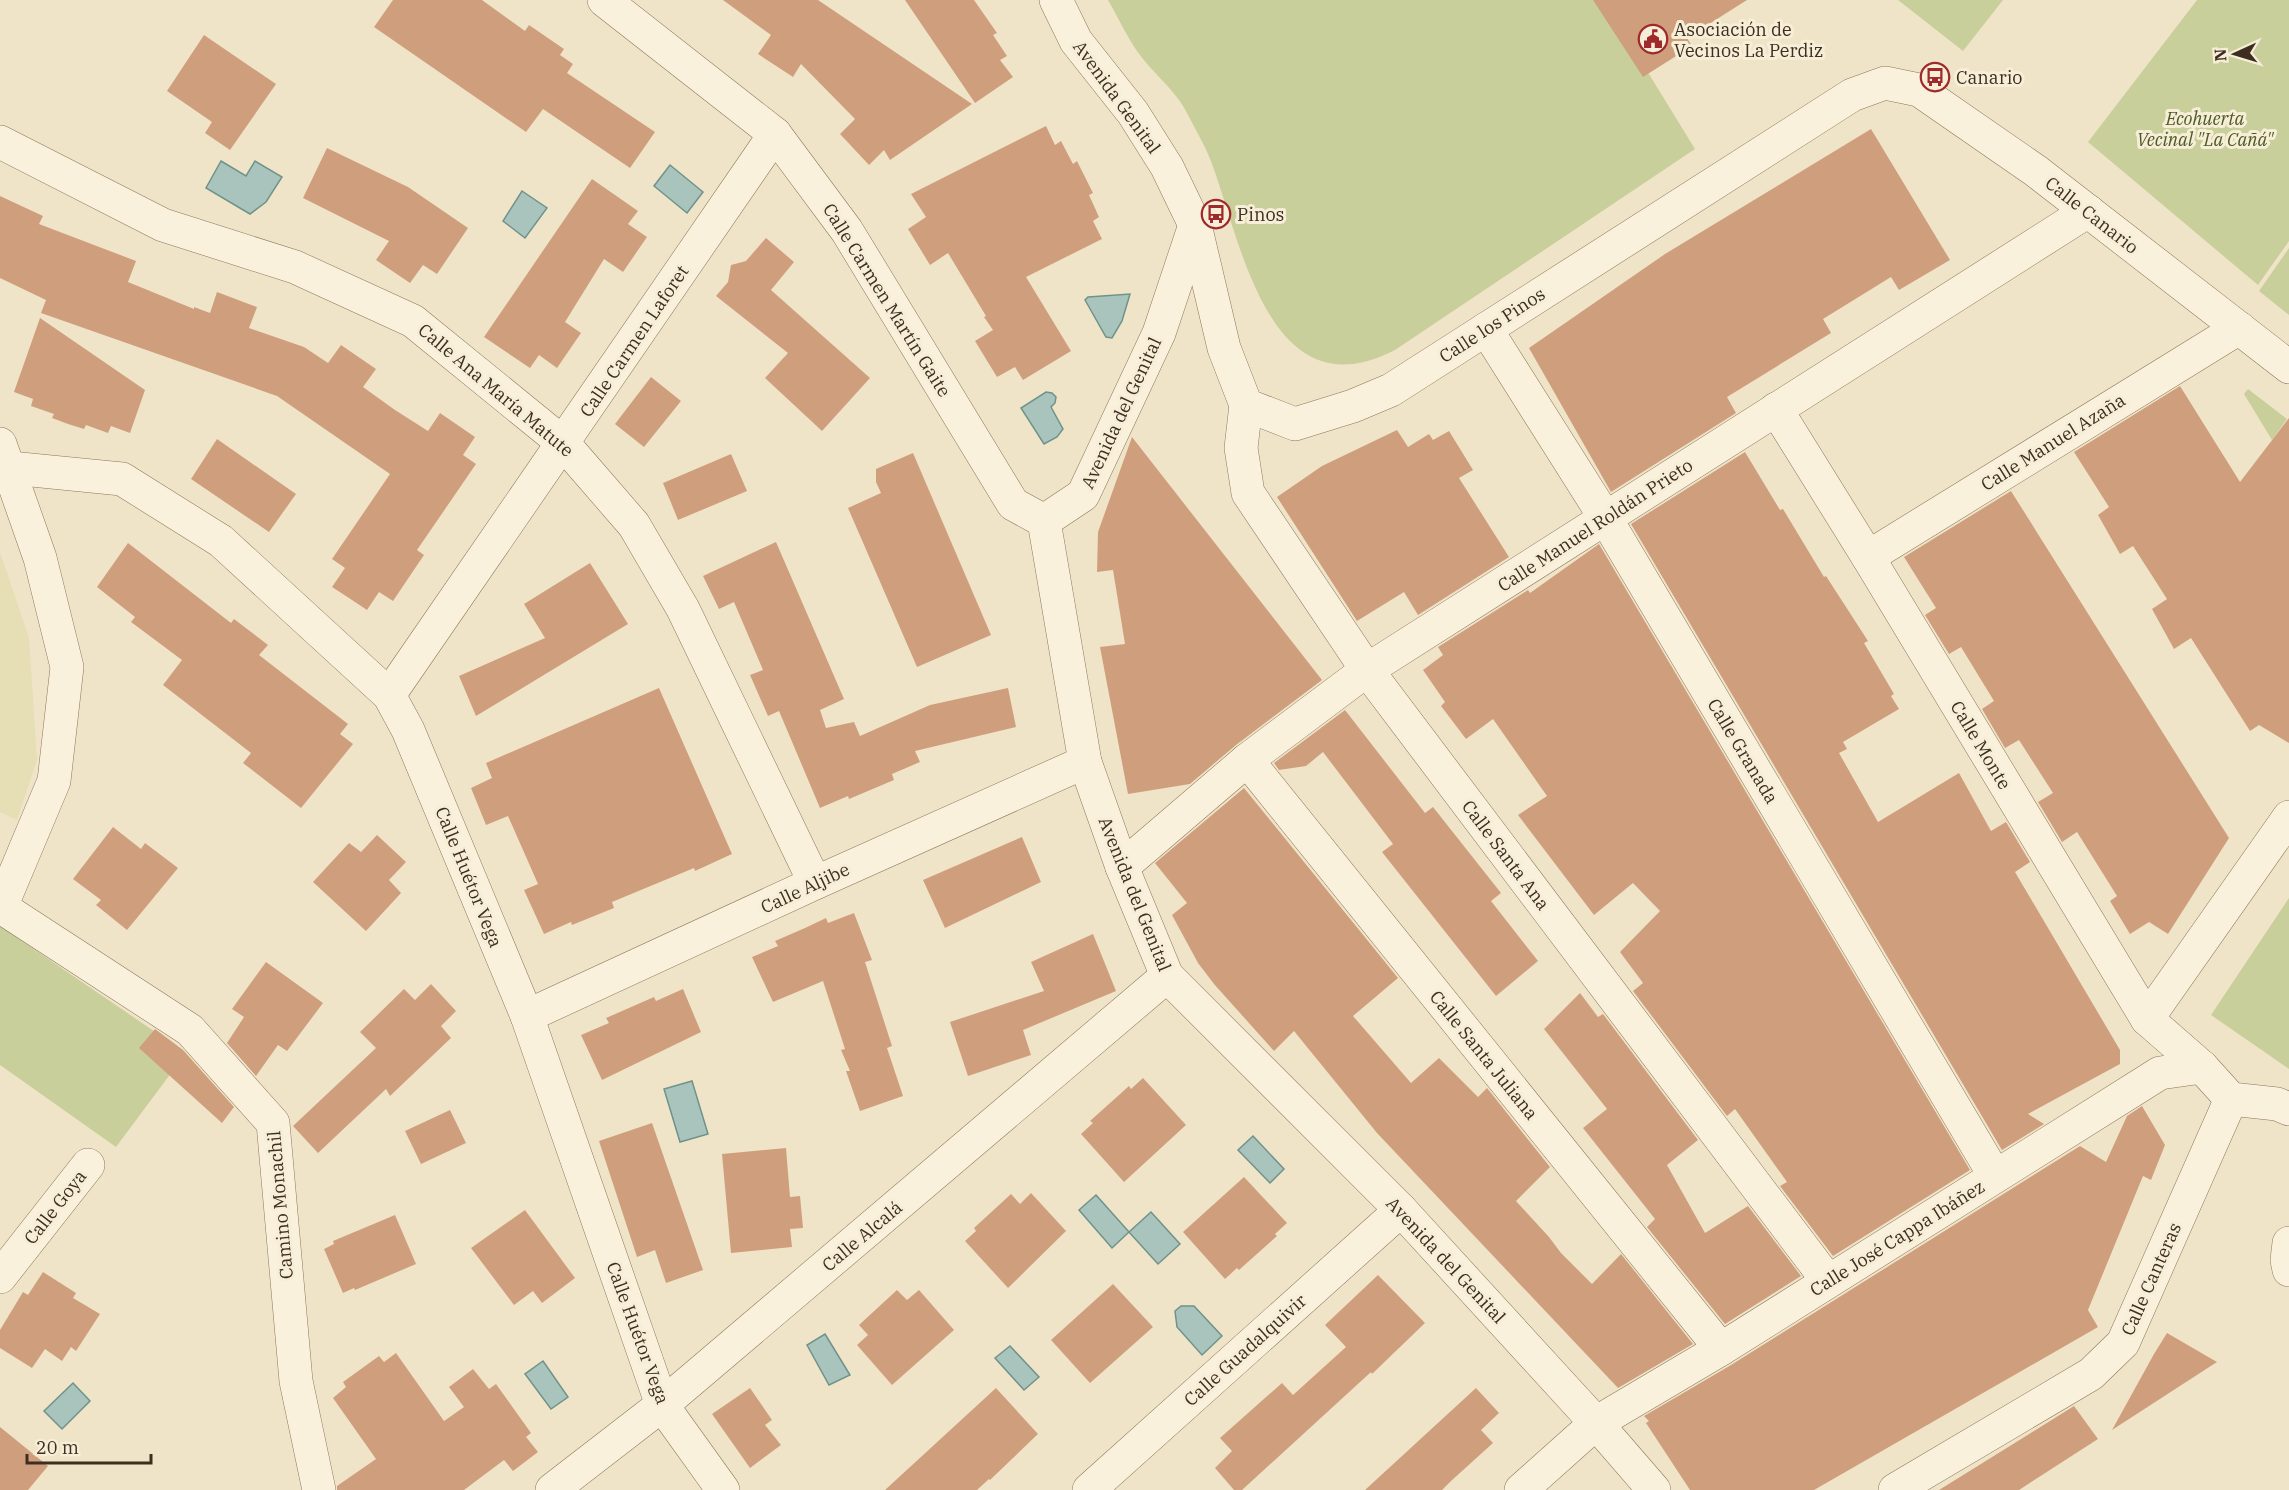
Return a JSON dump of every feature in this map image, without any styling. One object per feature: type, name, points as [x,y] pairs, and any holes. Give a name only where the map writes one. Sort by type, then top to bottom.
[{"type":"street","name":"Calle Carmen Martín Gaite","points":[[604,0],[775,134],[847,231],[1013,504],[1044,521]]},
{"type":"street","name":"Avenida Genital","points":[[1056,0],[1076,41],[1133,113],[1167,167],[1195,225]]},
{"type":"street","name":"Calle Canario","points":[[1885,83],[1919,90],[2036,171],[2289,367]]},
{"type":"street","name":"Calle los Pinos","points":[[1246,405],[1295,424],[1353,406],[1391,390],[1852,95],[1885,83]]},
{"type":"street","name":"Calle Carmen Laforet","points":[[389,695],[775,134]]},
{"type":"street","name":"Calle Ana María Matute","points":[[0,142],[163,225],[295,267],[413,321],[563,443],[634,525],[683,609],[815,883]]},
{"type":"street","name":"Calle Manuel Roldán Prieto","points":[[1122,867],[1247,760],[1367,670],[2088,211]]},
{"type":"street","points":[[1195,225],[1224,348],[1246,405]]},
{"type":"street","name":"Avenida del Genital","points":[[1195,225],[1159,333],[1083,495],[1044,521],[1085,762],[1122,867],[1167,976],[1401,1210],[1596,1423],[1654,1490]]},
{"type":"street","name":"Calle Manuel Azaña","points":[[1868,557],[2239,328]]},
{"type":"street","name":"Calle Granada","points":[[1486,329],[1606,519],[1995,1176]]},
{"type":"street","name":"Calle Santa Ana","points":[[1246,405],[1241,448],[1248,493],[1367,670],[1828,1281]]},
{"type":"street","name":"Calle Monte","points":[[1776,409],[2147,1019],[2202,1068],[2231,1099]]},
{"type":"street","points":[[1,907],[54,782],[67,667],[40,558],[3,460]]},
{"type":"street","name":"Calle Huétor Vega","points":[[3,460],[122,479],[221,541],[389,695],[415,747],[527,1016],[662,1405],[723,1490]]},
{"type":"street","name":"Calle Santa Juliana","points":[[1247,760],[1721,1349]]},
{"type":"street","name":"Calle Aljibe","points":[[527,1016],[1085,762]]},
{"type":"street","points":[[2147,1019],[2289,817]]},
{"type":"street","name":"Camino Monachil","points":[[1,907],[190,1030],[273,1123],[296,1381],[320,1490]]},
{"type":"street","name":"Calle Alcalá","points":[[552,1490],[662,1405],[1167,976]]},
{"type":"street","name":"Calle José Cappa Ibáñez","points":[[1521,1490],[1596,1423],[1721,1349],[2160,1073],[2202,1068]]},
{"type":"street","points":[[2231,1099],[2277,1104],[2289,1109]]},
{"type":"street","name":"Calle Canteras","points":[[1895,1490],[2091,1374],[2123,1343],[2231,1099]]},
{"type":"street","name":"Calle Goya","points":[[0,1277],[88,1165]]},
{"type":"street","name":"Calle Guadalquivir","points":[[1089,1490],[1401,1210]]},
{"type":"street","points":[[2289,1243],[2287,1260],[2289,1270]]},
{"type":"shaded area","points":[[0,552],[29,638],[37,760],[17,820],[0,812]]},
{"type":"green space","points":[[1108,0],[1639,0],[1614,17],[1695,149],[1395,350],[1352,364],[1318,360],[1290,341],[1268,312],[1250,276],[1212,164],[1201,139],[1178,98],[1137,51]]},
{"type":"green space","points":[[1898,0],[2003,0],[1963,51]]},
{"type":"green space","name":"Ecohuerta Vecinal \"La Cañá\"","points":[[2197,0],[2289,0],[2289,241],[2258,285],[2088,142]]},
{"type":"green space","points":[[2289,248],[2289,315],[2259,291]]},
{"type":"green space","points":[[2248,389],[2287,419],[2272,440],[2244,394]]},
{"type":"green space","points":[[2289,898],[2289,1069],[2211,1015]]},
{"type":"green space","points":[[0,926],[186,1053],[116,1147],[0,1065]]},
{"type":"water","points":[[221,161],[246,176],[255,161],[282,177],[266,202],[250,214],[206,188]]},
{"type":"water","points":[[670,165],[703,192],[687,213],[654,186]]},
{"type":"water","points":[[522,191],[547,208],[525,238],[503,221]]},
{"type":"water","points":[[1130,294],[1122,321],[1112,338],[1106,337],[1085,300],[1088,297]]},
{"type":"water","points":[[1046,392],[1056,397],[1051,407],[1063,429],[1057,437],[1044,444],[1021,408]]},
{"type":"water","points":[[692,1081],[708,1134],[680,1142],[664,1089]]},
{"type":"water","points":[[1253,1136],[1284,1169],[1270,1183],[1238,1150]]},
{"type":"water","points":[[1096,1195],[1129,1232],[1112,1248],[1079,1210]]},
{"type":"water","points":[[1151,1212],[1180,1244],[1158,1264],[1129,1232]]},
{"type":"water","points":[[1181,1306],[1194,1306],[1222,1336],[1202,1355],[1177,1327],[1175,1311]]},
{"type":"water","points":[[825,1334],[850,1375],[829,1385],[807,1345]]},
{"type":"water","points":[[1010,1346],[1039,1377],[1024,1390],[995,1358]]},
{"type":"water","points":[[543,1361],[568,1397],[551,1409],[525,1374]]},
{"type":"water","points":[[73,1383],[90,1401],[62,1429],[44,1411]]},
{"type":"building","points":[[393,0],[482,0],[525,31],[529,25],[564,49],[560,55],[573,64],[567,73],[655,132],[630,168],[543,109],[526,132],[374,27]]},
{"type":"building","points":[[723,0],[818,0],[972,104],[890,160],[884,150],[869,165],[840,134],[855,119],[801,64],[793,77],[758,54],[771,35]]},
{"type":"building","points":[[905,0],[974,0],[997,33],[993,35],[1007,56],[1000,60],[1013,77],[975,103]]},
{"type":"building","name":"Asociación de Vecinos La Perdiz","points":[[1593,0],[1747,0],[1687,38],[1692,46],[1643,77]]},
{"type":"building","points":[[204,35],[276,84],[230,150],[205,133],[212,122],[167,91]]},
{"type":"building","points":[[1046,126],[1055,145],[1061,141],[1073,164],[1077,161],[1093,193],[1089,195],[1099,217],[1093,221],[1102,239],[1026,277],[1071,351],[1023,380],[1015,367],[997,377],[975,341],[993,330],[984,317],[986,316],[948,253],[930,265],[908,229],[926,217],[911,194]]},
{"type":"building","points":[[1871,129],[1950,260],[1899,290],[1891,277],[1823,319],[1831,333],[1727,397],[1736,413],[1611,492],[1529,348],[1665,254]]},
{"type":"building","points":[[327,148],[408,187],[468,228],[437,274],[423,265],[410,283],[376,260],[389,241],[303,198]]},
{"type":"building","points":[[592,179],[638,211],[628,224],[647,237],[623,272],[604,259],[565,322],[581,333],[557,368],[539,355],[530,368],[484,337]]},
{"type":"building","points":[[0,196],[43,216],[39,224],[136,261],[128,282],[194,309],[194,307],[210,313],[217,292],[257,307],[249,328],[304,347],[328,363],[341,345],[376,369],[363,387],[395,410],[428,431],[440,413],[475,437],[463,455],[476,464],[417,550],[424,555],[393,601],[379,592],[367,610],[332,587],[345,568],[332,559],[390,474],[277,396],[41,313],[46,300],[0,278]]},
{"type":"building","points":[[766,238],[794,262],[771,290],[870,378],[822,431],[765,378],[788,353],[716,296],[728,282],[731,265],[746,261]]},
{"type":"building","points":[[40,318],[145,390],[130,433],[111,426],[108,433],[86,425],[84,429],[68,424],[52,418],[54,414],[31,406],[33,399],[14,392]]},
{"type":"building","points":[[651,377],[681,401],[644,447],[615,424]]},
{"type":"building","points":[[2180,386],[2240,482],[2289,418],[2289,743],[2259,725],[2250,731],[2191,638],[2174,649],[2152,609],[2167,599],[2133,546],[2120,554],[2098,515],[2109,507],[2074,452]]},
{"type":"building","points":[[1397,430],[1408,447],[1429,434],[1433,440],[1449,431],[1473,470],[1459,478],[1509,557],[1418,615],[1404,592],[1357,621],[1277,497],[1322,466]]},
{"type":"building","points":[[1132,437],[1322,680],[1236,745],[1190,784],[1128,794],[1100,647],[1125,644],[1113,570],[1097,572],[1098,532]]},
{"type":"building","points":[[217,439],[296,494],[269,532],[191,479]]},
{"type":"building","points":[[1745,452],[1780,510],[1783,509],[1824,577],[1826,576],[1868,641],[1864,643],[1894,694],[1891,696],[1899,709],[1843,742],[1847,749],[1839,753],[1878,822],[1959,773],[1991,831],[2006,822],[2030,862],[2015,872],[2120,1050],[2120,1064],[2028,1114],[2044,1124],[2002,1150],[1631,524]]},
{"type":"building","points":[[913,453],[991,635],[917,667],[848,508],[881,493],[876,482],[876,469]]},
{"type":"building","points":[[731,454],[747,491],[678,520],[663,483]]},
{"type":"building","points":[[2011,491],[2229,838],[2168,934],[2149,922],[2130,934],[2110,901],[2117,896],[2077,832],[2062,842],[2038,802],[2053,793],[2019,740],[2005,748],[1982,709],[1994,701],[1961,647],[1949,654],[1925,615],[1936,608],[1904,557]]},
{"type":"building","points":[[776,542],[844,699],[820,710],[826,728],[854,722],[860,736],[930,705],[1008,688],[1016,727],[915,751],[920,762],[892,774],[894,780],[849,799],[848,796],[820,808],[779,711],[768,716],[750,675],[763,670],[734,602],[719,609],[703,576]]},
{"type":"building","points":[[128,543],[231,623],[234,619],[268,645],[259,655],[348,724],[340,734],[353,744],[301,808],[243,763],[251,753],[163,685],[182,660],[131,622],[135,617],[97,587]]},
{"type":"building","points":[[1599,544],[1970,1170],[1833,1256],[1780,1186],[1787,1182],[1735,1109],[1727,1116],[1633,991],[1643,983],[1620,952],[1660,911],[1633,883],[1594,915],[1518,815],[1547,796],[1493,719],[1466,739],[1441,706],[1445,702],[1423,670],[1443,655],[1438,647],[1528,590],[1530,593]]},
{"type":"building","points":[[590,563],[628,624],[476,716],[459,676],[545,638],[524,604]]},
{"type":"building","points":[[659,688],[732,854],[695,871],[694,868],[612,902],[614,908],[572,925],[571,922],[544,934],[524,890],[538,884],[508,816],[486,825],[471,788],[492,778],[486,763]]},
{"type":"building","points":[[1345,710],[1425,813],[1433,807],[1501,893],[1491,901],[1538,961],[1496,996],[1382,852],[1393,844],[1323,752],[1306,766],[1279,770],[1274,763]]},
{"type":"building","points":[[1244,788],[1398,978],[1353,1016],[1411,1083],[1439,1058],[1478,1097],[1487,1088],[1550,1167],[1516,1201],[1561,1253],[1592,1284],[1621,1254],[1693,1344],[1618,1388],[1377,1133],[1294,1031],[1274,1051],[1214,984],[1198,963],[1172,915],[1187,903],[1155,863]]},
{"type":"building","points":[[113,827],[141,849],[145,843],[178,868],[127,930],[96,905],[101,900],[73,879]]},
{"type":"building","points":[[377,835],[406,862],[389,880],[401,893],[366,931],[313,882],[349,843],[361,852]]},
{"type":"building","points":[[1022,837],[1041,882],[945,928],[923,880]]},
{"type":"building","points":[[854,913],[872,960],[865,962],[892,1046],[887,1048],[903,1096],[860,1111],[846,1071],[850,1071],[841,1050],[845,1049],[823,981],[773,1002],[752,957],[778,946],[775,941],[826,918],[828,923]]},
{"type":"building","points":[[1093,934],[1116,991],[1023,1030],[1031,1055],[968,1076],[950,1022],[1044,991],[1031,962]]},
{"type":"building","points":[[266,962],[323,1003],[287,1051],[278,1045],[256,1076],[227,1043],[244,1017],[232,1009]]},
{"type":"building","points":[[431,984],[456,1011],[441,1026],[451,1038],[390,1096],[386,1089],[318,1153],[293,1126],[376,1048],[360,1032],[404,989],[415,1000]]},
{"type":"building","points":[[683,989],[701,1032],[602,1080],[581,1035],[609,1023],[606,1018],[654,997],[656,1001]]},
{"type":"building","points":[[1580,993],[1598,1017],[1603,1014],[1698,1140],[1667,1165],[1705,1233],[1748,1206],[1801,1276],[1725,1324],[1647,1227],[1655,1219],[1583,1128],[1607,1109],[1544,1029]]},
{"type":"building","points":[[155,1029],[183,1050],[234,1107],[222,1123],[139,1048]]},
{"type":"building","points":[[1143,1078],[1186,1125],[1124,1182],[1081,1134],[1093,1123],[1090,1121],[1129,1086],[1131,1089]]},
{"type":"building","points":[[2142,1106],[2165,1145],[2151,1180],[2143,1176],[2088,1310],[2098,1327],[1814,1490],[1690,1490],[1646,1423],[1649,1421],[1644,1416],[1731,1365],[2080,1146],[2106,1162],[2127,1116]]},
{"type":"building","points":[[450,1110],[466,1143],[421,1164],[405,1131]]},
{"type":"building","points":[[652,1123],[703,1270],[666,1283],[655,1250],[637,1257],[599,1141]]},
{"type":"building","points":[[786,1148],[790,1197],[800,1196],[803,1228],[790,1229],[792,1247],[731,1253],[722,1154]]},
{"type":"building","points":[[1244,1177],[1287,1223],[1275,1234],[1277,1236],[1239,1270],[1237,1268],[1225,1279],[1183,1232]]},
{"type":"building","points":[[1031,1193],[1066,1231],[1008,1288],[965,1241],[976,1231],[974,1228],[1011,1194],[1020,1204]]},
{"type":"building","points":[[525,1210],[575,1278],[542,1303],[533,1291],[514,1305],[471,1248]]},
{"type":"building","points":[[395,1215],[416,1264],[343,1293],[324,1249],[334,1244],[333,1241]]},
{"type":"building","points":[[43,1272],[76,1293],[73,1298],[100,1314],[76,1351],[71,1347],[62,1361],[45,1349],[32,1368],[0,1348],[0,1330],[23,1292],[28,1295]]},
{"type":"building","points":[[1378,1275],[1425,1323],[1372,1374],[1371,1372],[1242,1490],[1234,1490],[1215,1468],[1232,1451],[1220,1438],[1282,1383],[1293,1395],[1346,1347],[1325,1325]]},
{"type":"building","points":[[1113,1284],[1153,1327],[1090,1383],[1051,1340]]},
{"type":"building","points":[[897,1290],[907,1300],[919,1290],[954,1330],[892,1385],[857,1345],[868,1335],[859,1325]]},
{"type":"building","points":[[2167,1333],[2217,1362],[2112,1430],[2154,1354]]},
{"type":"building","points":[[396,1353],[444,1421],[464,1407],[449,1387],[473,1369],[489,1389],[496,1384],[531,1433],[526,1437],[538,1452],[513,1471],[504,1460],[464,1490],[337,1490],[337,1486],[376,1459],[333,1398],[346,1387],[343,1382],[379,1356],[384,1362]]},
{"type":"building","points":[[750,1388],[772,1420],[765,1425],[781,1445],[750,1468],[712,1414]]},
{"type":"building","points":[[996,1388],[1038,1434],[990,1480],[977,1490],[885,1490]]},
{"type":"building","points":[[1476,1388],[1499,1413],[1481,1430],[1493,1443],[1442,1490],[1365,1490]]},
{"type":"building","points":[[2074,1406],[2098,1439],[2019,1490],[1939,1490]]},
{"type":"building","points":[[0,1427],[48,1466],[28,1490],[0,1490]]},
{"type":"place","name":"Asociación de Vecinos La Perdiz","points":[[1653,39]]},
{"type":"place","name":"Canario","points":[[1935,77]]},
{"type":"place","name":"Pinos","points":[[1216,214]]}]
